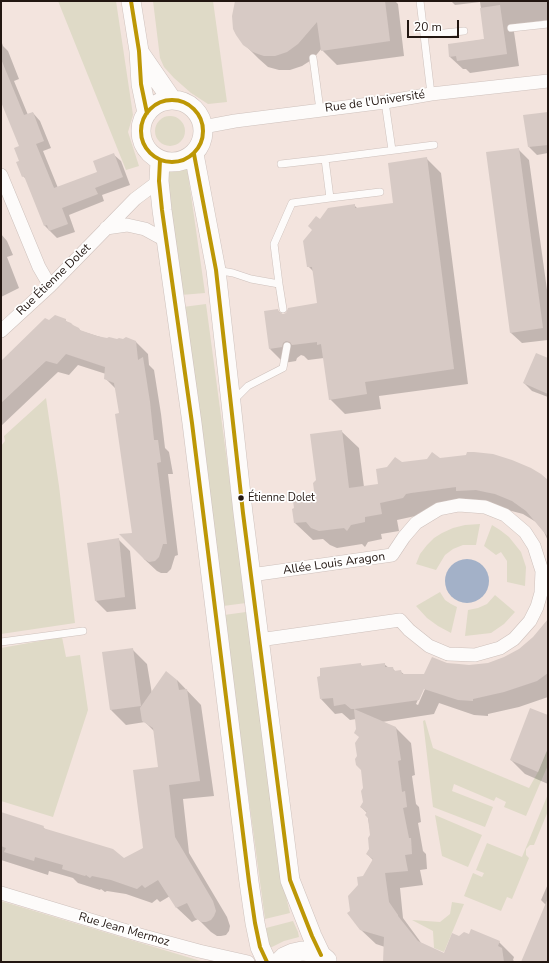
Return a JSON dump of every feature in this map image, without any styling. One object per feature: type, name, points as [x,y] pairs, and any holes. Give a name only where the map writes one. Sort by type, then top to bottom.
[{"type":"main road","points":[[131,1],[139,51],[141,84],[147,113]]},
{"type":"main road","points":[[139,51],[172,100]]},
{"type":"main road","points":[[172,100],[186,104],[196,111],[203,127],[202,141],[194,154],[179,162],[160,160],[149,153],[143,143],[141,128],[147,113],[156,104],[172,100]]},
{"type":"main road","points":[[194,154],[216,270],[232,403],[242,506],[290,880],[312,936],[326,959]]},
{"type":"main road","points":[[160,160],[159,181],[192,423],[249,882],[260,947],[267,962]]},
{"type":"main road","points":[[279,962],[293,953],[302,952],[312,952],[326,959]]},
{"type":"street","name":"Rue de l'Université","points":[[203,127],[235,121],[385,102],[431,94],[548,81]]},
{"type":"street","points":[[1,175],[39,267],[50,286]]},
{"type":"street","name":"Rue Étienne Dolet","points":[[1,331],[50,286],[135,199],[159,181]]},
{"type":"street","points":[[106,228],[127,225],[145,229],[167,241]]},
{"type":"street","name":"Allée Louis Aragon","points":[[251,575],[392,555],[416,523],[439,509],[459,504],[485,507],[505,515],[525,532],[534,546],[542,571],[543,609],[514,639],[500,648],[475,655],[448,654],[429,646],[409,630],[400,620],[259,640]]},
{"type":"street","name":"Rue Jean Mermoz","points":[[1,893],[140,936],[248,962]]},
{"type":"lane","points":[[420,1],[431,94]]},
{"type":"lane","points":[[511,28],[548,24]]},
{"type":"lane","points":[[424,35],[464,31]]},
{"type":"lane","points":[[313,58],[320,110]]},
{"type":"lane","points":[[385,102],[392,150]]},
{"type":"lane","points":[[281,164],[434,144]]},
{"type":"lane","points":[[325,159],[330,198]]},
{"type":"lane","points":[[284,309],[274,244],[292,202],[380,192]]},
{"type":"lane","points":[[216,270],[279,284]]},
{"type":"lane","points":[[232,403],[248,386],[284,368],[287,346]]},
{"type":"lane","points":[[1,642],[83,631]]},
{"type":"shaded area","points":[[58,1],[116,1],[133,115],[128,132],[139,166],[126,170]]},
{"type":"shaded area","points":[[153,1],[213,1],[227,102],[208,104],[191,93],[164,67],[160,58]]},
{"type":"shaded area","points":[[170,116],[176,117],[184,125],[184,137],[176,145],[170,146],[164,145],[156,137],[155,131],[156,125],[164,117]]},
{"type":"shaded area","points":[[187,167],[205,293],[181,295],[164,170],[174,170]]},
{"type":"shaded area","points":[[206,304],[246,603],[223,606],[183,307]]},
{"type":"shaded area","points":[[46,398],[59,486],[75,623],[1,634],[1,446],[5,441],[4,436]]},
{"type":"shaded area","points":[[480,524],[476,545],[463,545],[453,549],[445,555],[436,570],[416,564],[420,554],[427,545],[442,533],[465,525]]},
{"type":"shaded area","points":[[492,525],[509,537],[521,552],[526,567],[525,586],[507,582],[507,561],[501,552],[496,555],[484,546]]},
{"type":"shaded area","points":[[440,592],[445,600],[457,607],[451,633],[427,618],[416,606]]},
{"type":"shaded area","points":[[495,595],[515,612],[504,624],[491,633],[465,636],[468,610],[487,604]]},
{"type":"shaded area","points":[[246,612],[283,884],[290,913],[265,919],[224,615]]},
{"type":"shaded area","points":[[62,637],[66,657],[80,655],[88,710],[53,817],[1,801],[1,648]]},
{"type":"shaded area","points":[[425,720],[433,748],[529,788],[538,772],[548,748],[548,765],[526,816],[504,807],[506,802],[496,797],[494,801],[454,784],[452,791],[493,807],[485,827],[433,807],[423,721]]},
{"type":"shaded area","points":[[548,794],[548,811],[534,845],[530,845],[526,849],[526,855],[529,858],[512,899],[507,897],[501,911],[464,896],[473,873],[482,877],[484,873],[476,870],[487,843],[522,857]]},
{"type":"shaded area","points":[[435,815],[482,835],[468,867],[442,856]]},
{"type":"shaded area","points":[[1,901],[204,962],[1,962]]},
{"type":"shaded area","points":[[452,902],[464,904],[444,952],[434,948],[433,931],[412,920],[440,922],[450,914]]},
{"type":"shaded area","points":[[293,921],[299,937],[284,941],[272,947],[268,946],[266,928]]},
{"type":"water","points":[[467,559],[479,563],[485,569],[489,581],[485,593],[479,599],[467,603],[455,599],[449,593],[445,581],[449,569],[455,563]]},
{"type":"building","points":[[235,1],[385,1],[390,41],[321,51],[317,22],[298,44],[287,52],[275,56],[264,56],[253,52],[243,45],[236,35],[233,29],[232,16]]},
{"type":"building","points":[[500,5],[507,54],[457,61],[456,56],[449,57],[448,44],[484,39],[480,8]]},
{"type":"building","points":[[1,59],[24,115],[33,112],[44,141],[36,144],[54,188],[97,172],[93,161],[114,153],[123,177],[95,188],[98,194],[62,208],[68,224],[49,231],[47,225],[44,226],[24,176],[22,177],[16,162],[19,161],[14,148],[19,146],[1,102]]},
{"type":"building","points":[[548,112],[548,145],[528,147],[523,115]]},
{"type":"building","points":[[519,148],[543,328],[510,333],[486,152]]},
{"type":"building","points":[[427,157],[454,369],[365,382],[367,394],[329,400],[321,344],[317,345],[317,342],[292,345],[290,342],[286,341],[283,343],[282,347],[269,349],[264,311],[278,309],[279,312],[283,314],[286,313],[288,308],[317,303],[312,267],[307,267],[303,241],[312,230],[308,226],[316,216],[320,219],[328,208],[355,204],[355,208],[393,203],[388,163]]},
{"type":"building","points":[[55,315],[66,319],[66,321],[80,330],[97,336],[117,339],[123,339],[126,337],[136,341],[138,360],[143,357],[154,440],[158,440],[161,462],[157,463],[167,544],[163,544],[159,557],[155,561],[149,562],[144,559],[119,534],[132,533],[115,414],[119,413],[114,383],[104,379],[105,367],[66,354],[57,364],[46,361],[1,403],[1,361],[45,318],[49,320]]},
{"type":"building","points":[[536,353],[548,358],[548,394],[523,383]]},
{"type":"building","points":[[342,430],[349,488],[378,484],[376,469],[387,467],[395,457],[402,462],[427,459],[432,452],[440,458],[466,455],[467,452],[493,454],[531,468],[548,480],[548,537],[526,511],[512,501],[495,494],[476,490],[456,491],[456,487],[406,494],[403,498],[380,503],[382,514],[365,517],[365,522],[351,525],[347,531],[344,528],[319,531],[311,528],[306,522],[294,523],[292,509],[294,508],[293,501],[315,498],[313,483],[316,480],[310,434]]},
{"type":"building","points":[[119,538],[125,597],[95,601],[87,543]]},
{"type":"building","points":[[548,619],[548,673],[537,681],[504,692],[473,699],[473,701],[458,700],[424,689],[419,700],[351,709],[345,704],[334,706],[333,698],[320,699],[317,677],[320,676],[320,668],[361,663],[361,666],[385,663],[385,667],[393,667],[394,671],[401,670],[402,674],[424,674],[432,657],[447,663],[469,665],[488,663],[519,649],[533,637]]},
{"type":"building","points":[[133,648],[141,706],[110,710],[102,652]]},
{"type":"building","points":[[166,671],[177,680],[179,690],[187,689],[200,781],[169,785],[175,837],[213,901],[216,911],[211,920],[206,922],[202,922],[195,918],[187,903],[176,908],[158,880],[145,888],[142,885],[137,889],[111,880],[92,876],[90,878],[86,875],[85,876],[62,869],[63,865],[35,857],[34,861],[4,852],[6,848],[1,846],[1,812],[44,826],[43,828],[113,849],[124,858],[143,848],[133,770],[158,767],[153,728],[142,721],[140,708]]},
{"type":"building","points":[[530,708],[548,715],[548,748],[538,772],[510,760]]},
{"type":"building","points":[[354,709],[396,727],[401,760],[398,761],[402,792],[405,791],[407,807],[403,808],[409,838],[411,838],[412,854],[405,855],[408,871],[385,873],[389,902],[418,941],[444,953],[452,933],[459,936],[464,932],[469,934],[471,929],[500,941],[498,946],[502,948],[504,962],[383,962],[384,937],[360,930],[347,913],[350,911],[348,896],[358,885],[357,877],[363,876],[373,859],[366,854],[369,849],[368,838],[370,835],[368,818],[365,815],[367,812],[360,807],[363,802],[361,791],[363,788],[361,770],[356,765],[355,759],[357,756],[355,743],[359,737],[354,733],[356,729]]},
{"type":"building","points":[[548,898],[548,962],[521,962]]},
{"type":"transit line","points":[[131,1],[139,51],[141,84],[147,113]]},
{"type":"transit line","points":[[172,100],[189,105],[194,109],[198,114],[203,131],[198,148],[194,153],[189,157],[172,162],[155,157],[150,153],[146,148],[141,131],[146,114],[150,109],[155,105],[172,100]]},
{"type":"transit line","points":[[194,154],[216,270],[243,513],[290,880],[321,955]]},
{"type":"transit line","points":[[160,160],[159,181],[162,210],[192,423],[249,882],[260,947],[267,962]]},
{"type":"place","name":"Étienne Dolet","points":[[241,498]]}]
